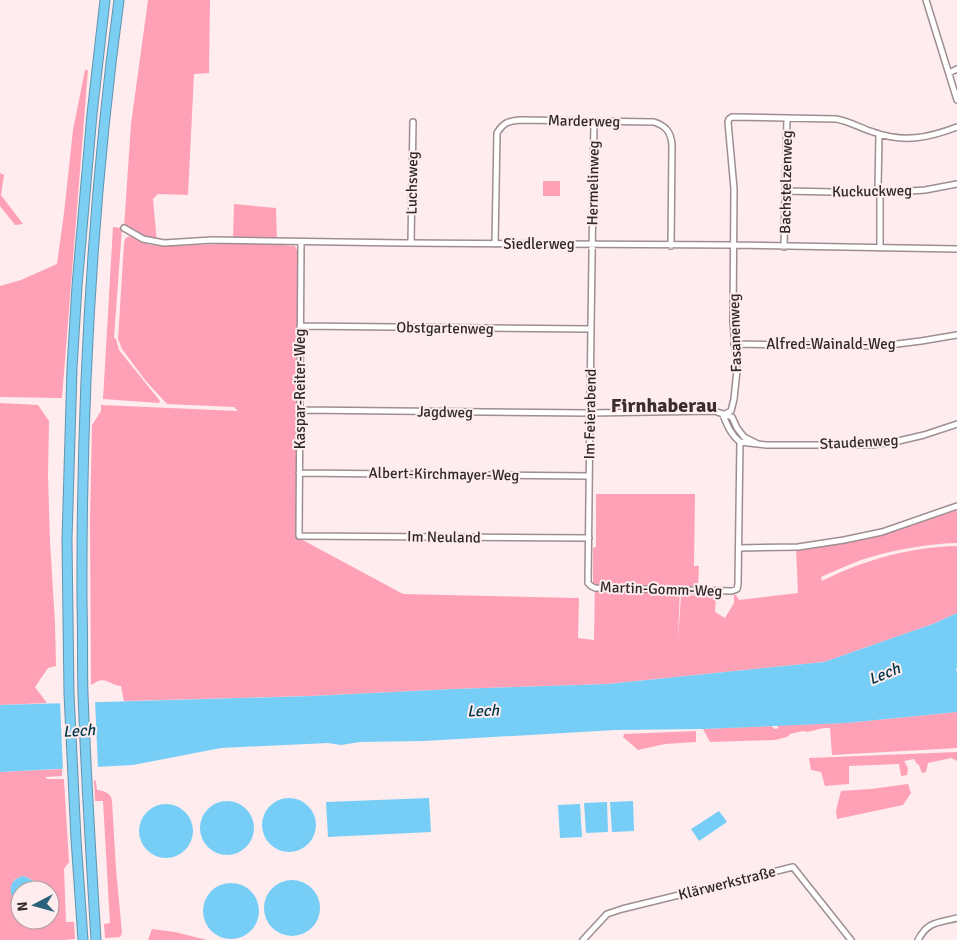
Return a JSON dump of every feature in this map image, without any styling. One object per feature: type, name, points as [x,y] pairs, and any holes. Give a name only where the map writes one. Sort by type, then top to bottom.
[{"type":"highway","points":[[83,940],[69,694],[67,540],[72,368],[77,286],[93,104],[105,0]]},
{"type":"highway","points":[[96,940],[83,694],[82,520],[86,371],[96,208],[119,0]]},
{"type":"street","points":[[926,0],[957,100]]},
{"type":"street","points":[[949,73],[957,69]]},
{"type":"street","name":"Fasanenweg","points":[[724,415],[730,411],[734,399],[737,370],[733,322],[734,189],[728,122],[732,117],[787,118]]},
{"type":"street","points":[[787,118],[839,119],[879,134],[902,138],[919,138],[957,127]]},
{"type":"street","name":"Bachstelzenweg","points":[[784,247],[787,118]]},
{"type":"street","name":"Marderweg","points":[[495,244],[497,133],[502,126],[517,120],[654,122],[662,125],[671,135],[672,145],[671,246]]},
{"type":"street","name":"Luchsweg","points":[[411,243],[413,122]]},
{"type":"street","name":"Hermelinweg","points":[[592,244],[594,122]]},
{"type":"street","points":[[879,134],[880,248]]},
{"type":"street","name":"Kuckuckweg","points":[[786,191],[880,193],[925,190],[957,184]]},
{"type":"street","name":"Siedlerweg","points":[[124,228],[143,239],[164,243],[212,240],[957,249]]},
{"type":"street","name":"Kaspar-Reiter-Weg","points":[[299,536],[301,242]]},
{"type":"street","name":"Im Feierabend","points":[[588,583],[592,244]]},
{"type":"street","name":"Obstgartenweg","points":[[300,326],[591,329]]},
{"type":"street","name":"Alfred-Wainald-Weg","points":[[734,344],[881,346],[957,335]]},
{"type":"street","name":"Jagdweg","points":[[300,410],[590,413],[714,411],[724,415]]},
{"type":"street","points":[[724,415],[729,429],[737,440],[758,444]]},
{"type":"street","points":[[724,415],[732,417],[737,428],[744,436],[758,444]]},
{"type":"street","name":"Staudenweg","points":[[758,444],[872,445],[919,437],[957,424]]},
{"type":"street","name":"Martin-Gomm-Weg","points":[[588,583],[595,588],[732,591],[737,589],[740,442]]},
{"type":"street","name":"Albert-Kirchmayer-Weg","points":[[299,473],[589,476]]},
{"type":"street","points":[[739,548],[798,547],[844,540],[882,532],[957,506]]},
{"type":"street","name":"Im Neuland","points":[[299,536],[589,538]]},
{"type":"street","name":"Klärwerkstraße","points":[[582,940],[607,914],[793,867],[851,940]]},
{"type":"street","points":[[918,940],[924,930],[931,924],[957,918]]},
{"type":"shaded area","points":[[148,0],[210,0],[209,73],[194,74],[188,195],[158,194],[153,199],[157,243],[124,228],[131,124]]},
{"type":"shaded area","points":[[85,70],[88,70],[62,398],[0,397],[0,286],[21,280],[57,264],[73,130]]},
{"type":"shaded area","points":[[0,173],[4,175],[1,195],[23,224],[15,225],[0,206]]},
{"type":"shaded area","points":[[543,181],[560,181],[560,196],[543,196]]},
{"type":"shaded area","points":[[234,204],[276,208],[277,241],[233,239]]},
{"type":"shaded area","points":[[113,227],[122,228],[114,338],[119,350],[160,401],[159,403],[103,399]]},
{"type":"shaded area","points":[[129,236],[150,245],[165,246],[254,243],[295,246],[298,252],[297,537],[403,594],[579,598],[578,638],[594,640],[595,583],[593,583],[593,548],[596,547],[596,494],[695,494],[694,566],[699,566],[698,586],[680,586],[678,640],[681,595],[716,596],[715,612],[725,618],[734,603],[734,595],[739,600],[798,593],[796,549],[880,536],[957,510],[957,543],[921,546],[885,553],[861,560],[821,577],[822,581],[871,561],[905,552],[957,546],[957,613],[933,624],[824,662],[608,684],[312,696],[124,701],[121,686],[101,680],[91,685],[90,520],[92,425],[101,411],[101,405],[238,411],[234,407],[167,404],[145,380],[122,349],[118,339],[124,244],[125,239]]},
{"type":"shaded area","points":[[0,403],[38,405],[49,421],[48,476],[56,666],[48,668],[35,687],[47,703],[0,705]]},
{"type":"shaded area","points":[[957,712],[957,748],[832,755],[830,728],[803,731],[775,740],[710,742],[703,729],[771,726],[775,729],[779,728],[776,725],[846,723]]},
{"type":"shaded area","points":[[696,731],[696,742],[665,744],[638,750],[623,737],[624,734]]},
{"type":"shaded area","points":[[957,752],[957,761],[951,758],[928,763],[926,772],[922,773],[914,759],[904,761],[908,768],[907,775],[901,776],[899,764],[849,766],[849,784],[825,786],[821,772],[811,770],[809,758]]},
{"type":"shaded area","points":[[62,769],[62,776],[45,777],[47,779],[64,779],[69,862],[64,869],[66,922],[74,922],[75,939],[0,940],[0,772]]},
{"type":"shaded area","points":[[94,780],[96,781],[97,790],[107,793],[112,801],[122,933],[120,937],[105,938],[104,924],[110,923],[103,801],[95,801]]},
{"type":"shaded area","points":[[908,784],[911,793],[903,805],[837,819],[836,811],[841,791]]},
{"type":"shaded area","points":[[152,929],[175,932],[207,940],[148,940]]},
{"type":"water","name":"Lech","points":[[957,613],[957,712],[846,723],[703,729],[616,730],[424,741],[360,742],[341,745],[328,743],[221,748],[133,765],[0,772],[0,705],[312,696],[608,684],[824,662],[933,624]]},
{"type":"water","points":[[289,798],[299,800],[308,806],[314,815],[316,825],[314,835],[308,844],[299,850],[289,852],[279,850],[270,844],[264,835],[262,825],[264,815],[270,806],[279,800]]},
{"type":"water","points":[[429,798],[431,832],[328,837],[326,802]]},
{"type":"water","points":[[222,801],[232,801],[242,805],[250,813],[254,828],[250,843],[242,851],[232,855],[222,855],[212,851],[204,843],[200,833],[200,823],[204,813],[212,805]]},
{"type":"water","points":[[633,801],[634,831],[612,832],[610,802]]},
{"type":"water","points":[[607,802],[608,832],[586,833],[584,803]]},
{"type":"water","points":[[166,804],[176,806],[185,812],[191,821],[193,831],[191,841],[185,850],[176,856],[166,858],[156,856],[147,850],[141,841],[139,831],[141,821],[147,812],[156,806]]},
{"type":"water","points":[[580,804],[582,837],[560,838],[558,805]]},
{"type":"water","points":[[719,811],[727,822],[699,841],[691,829]]},
{"type":"water","points":[[23,876],[31,880],[15,880]]},
{"type":"water","points":[[292,880],[303,882],[312,888],[318,897],[320,908],[318,919],[312,928],[303,934],[292,936],[281,934],[272,928],[266,919],[264,908],[266,897],[272,888],[281,882]]},
{"type":"water","points":[[225,883],[237,883],[247,887],[255,895],[259,911],[255,927],[247,935],[237,939],[225,939],[215,935],[207,927],[203,917],[203,905],[207,895],[215,887]]},
{"type":"pier","points":[[95,700],[98,769],[63,771],[60,701]]},
{"type":"district","name":"Firnhaberau","points":[[664,405]]}]
